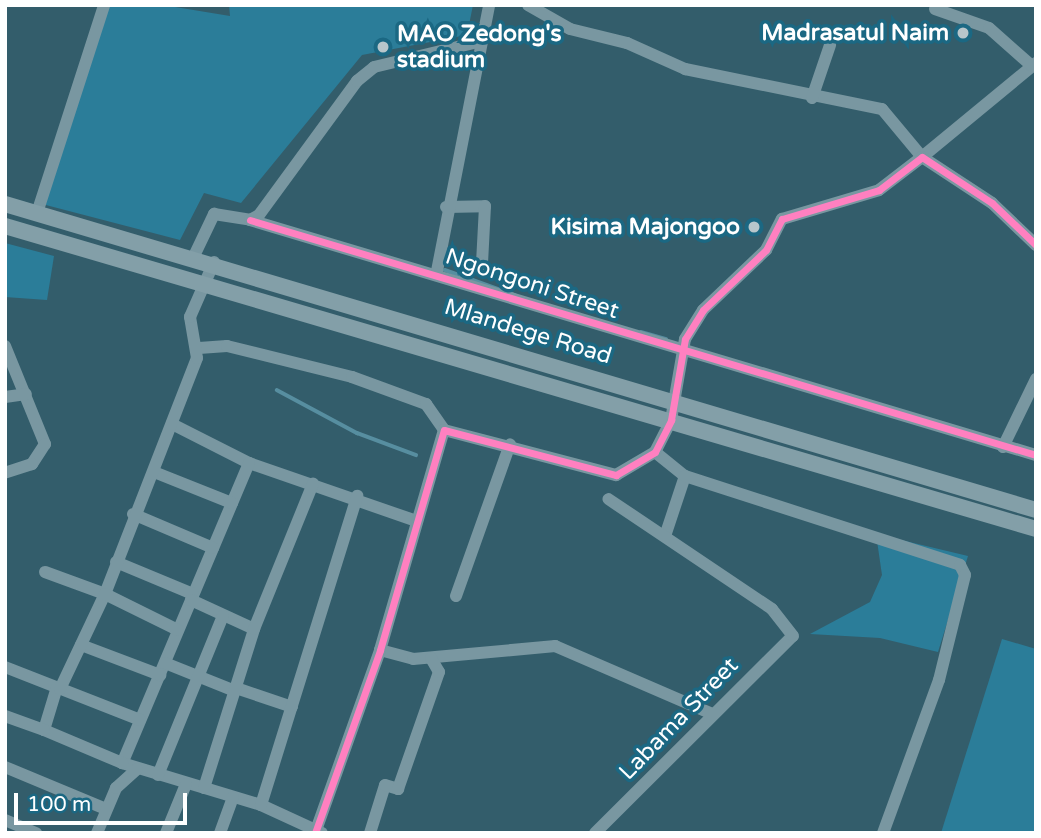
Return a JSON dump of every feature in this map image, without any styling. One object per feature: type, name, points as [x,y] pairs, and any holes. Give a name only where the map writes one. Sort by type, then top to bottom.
[{"type":"main road","name":"Mlandege Road","points":[[5,204],[194,256],[674,399],[1036,529]]},
{"type":"main road","name":"Mlandege Road","points":[[5,226],[671,420],[888,476],[1036,510]]},
{"type":"main road","points":[[117,259],[123,236]]},
{"type":"main road","points":[[269,304],[276,281]]},
{"type":"main road","points":[[350,327],[356,304]]},
{"type":"main road","points":[[505,372],[510,350]]},
{"type":"street","points":[[37,213],[104,5]]},
{"type":"street","name":"Ngongoni Street","points":[[437,271],[446,207],[478,42],[489,5]]},
{"type":"street","points":[[528,5],[570,29],[627,43],[685,69],[812,97],[882,109],[922,157],[992,203],[1036,244]]},
{"type":"street","points":[[199,348],[228,346],[352,377],[426,404],[444,430],[510,444],[616,475],[654,452],[671,420],[681,349],[703,310],[766,250],[782,219],[879,190],[1034,65],[989,28],[935,9]]},
{"type":"street","points":[[250,220],[366,74],[478,42]]},
{"type":"street","points":[[812,97],[830,46]]},
{"type":"street","points":[[446,207],[485,206],[482,264]]},
{"type":"street","name":"Ngongoni Street","points":[[194,256],[214,214],[250,220],[437,271],[529,306],[1036,455]]},
{"type":"street","points":[[44,730],[59,688],[105,594],[133,514],[154,472],[172,424],[199,348],[190,317],[214,262]]},
{"type":"street","points":[[5,346],[41,430],[42,454],[5,473]]},
{"type":"street","points":[[1003,447],[1036,379]]},
{"type":"street","points":[[5,397],[26,394]]},
{"type":"street","points":[[172,424],[248,463],[357,496],[414,520]]},
{"type":"street","points":[[5,716],[136,769],[261,805],[318,832],[380,650],[414,520],[444,430]]},
{"type":"street","points":[[456,596],[510,444]]},
{"type":"street","points":[[654,452],[685,476],[960,565],[965,575],[939,680],[883,833]]},
{"type":"street","points":[[122,763],[248,463]]},
{"type":"street","points":[[154,472],[233,503]]},
{"type":"street","points":[[608,499],[665,536],[685,476]]},
{"type":"street","points":[[204,788],[254,629],[313,484]]},
{"type":"street","points":[[261,805],[357,496]]},
{"type":"street","points":[[133,514],[213,548]]},
{"type":"street","name":"Labama Street","points":[[595,833],[710,713],[793,636],[778,614],[665,536]]},
{"type":"street","points":[[116,562],[254,629]]},
{"type":"street","points":[[45,572],[105,594],[178,631]]},
{"type":"street","points":[[158,775],[223,616]]},
{"type":"street","points":[[81,645],[162,669],[198,676],[292,707]]},
{"type":"street","points":[[380,650],[431,657],[555,646],[710,713]]},
{"type":"street","points":[[370,833],[385,785],[398,789],[439,672],[431,657]]},
{"type":"street","points":[[5,667],[140,720]]},
{"type":"street","points":[[5,767],[106,809]]},
{"type":"street","points":[[97,833],[106,809],[136,769]]},
{"type":"street","points":[[166,833],[186,784]]},
{"type":"street","points":[[220,833],[233,797]]},
{"type":"street","points":[[5,820],[36,833]]},
{"type":"shaded area","points":[[107,5],[163,5],[230,16],[229,5],[473,5],[467,35],[362,55],[241,203],[204,193],[180,240],[42,204]]},
{"type":"shaded area","points":[[5,243],[54,256],[47,300],[5,297]]},
{"type":"shaded area","points":[[876,534],[968,556],[938,652],[880,638],[810,634],[870,602],[882,575]]},
{"type":"shaded area","points":[[1002,639],[1036,649],[1036,833],[941,833]]},
{"type":"waterway","points":[[445,270],[515,295]]},
{"type":"waterway","points":[[641,332],[666,339]]},
{"type":"waterway","points":[[277,390],[357,433],[416,455]]},
{"type":"cycle path","points":[[315,833],[380,650],[444,430],[616,475],[655,452],[671,420],[685,339],[703,310],[766,250],[782,219],[879,190],[922,157],[992,203],[1036,245]]},
{"type":"cycle path","points":[[250,220],[1036,455]]},
{"type":"place","name":"Madrasatul Naim","points":[[963,33]]},
{"type":"place","name":"MAO Zedong's stadium","points":[[383,47]]},
{"type":"place","name":"Kisima Majongoo","points":[[754,227]]}]
